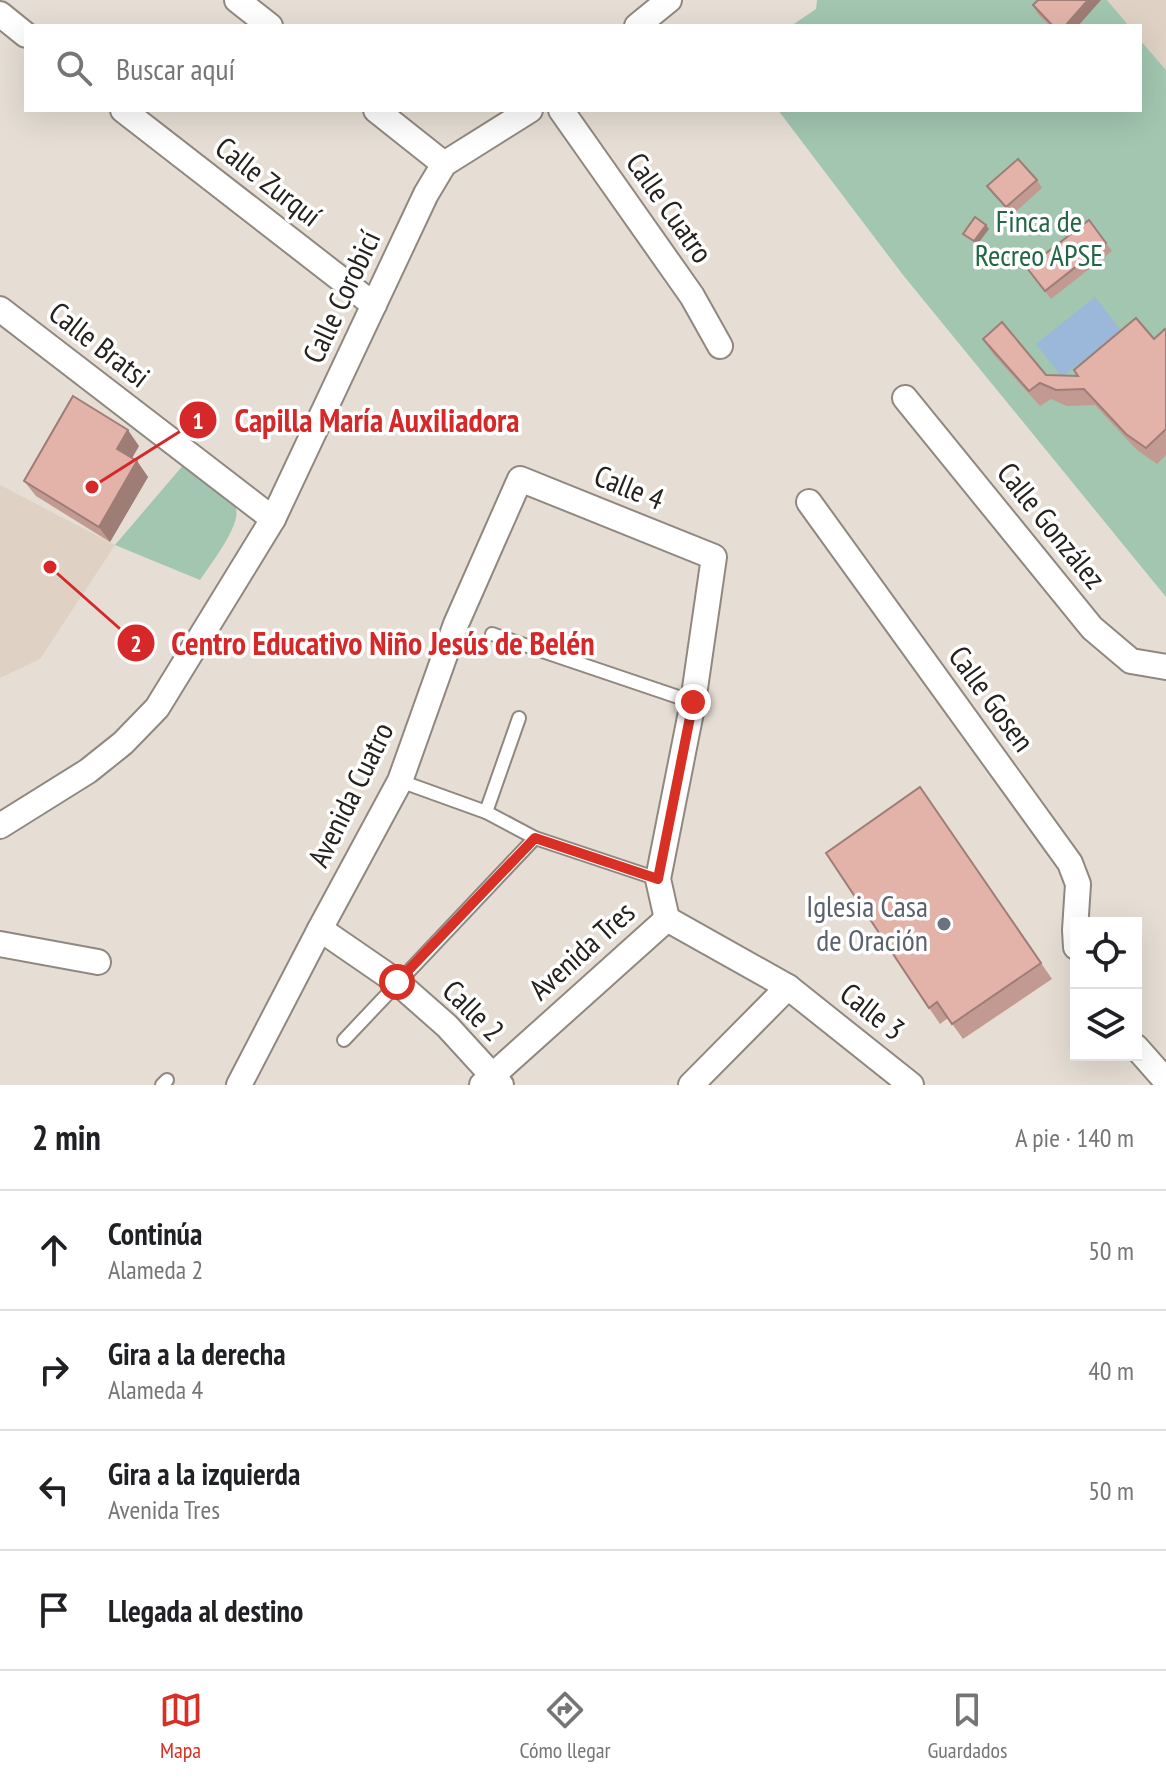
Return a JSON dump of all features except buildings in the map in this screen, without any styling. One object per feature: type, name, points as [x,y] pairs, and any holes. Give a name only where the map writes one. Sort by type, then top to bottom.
[{"type":"street","points":[[237,0],[267,24]]},
{"type":"street","points":[[639,24],[669,0]]},
{"type":"street","points":[[0,14],[24,33]]},
{"type":"street","name":"Calle Zurquí","points":[[126,112],[374,305]]},
{"type":"street","points":[[379,112],[444,164]]},
{"type":"street","name":"Calle Corobicí","points":[[0,826],[88,771],[123,743],[157,708],[273,519],[426,194],[444,164],[527,112]]},
{"type":"street","name":"Calle Cuatro","points":[[562,112],[692,296],[720,346]]},
{"type":"street","name":"Calle Bratsi","points":[[0,309],[273,519]]},
{"type":"street","name":"Calle González","points":[[905,398],[1092,628],[1131,661],[1166,667]]},
{"type":"street","name":"Calle 4","points":[[520,479],[714,557]]},
{"type":"street","name":"Avenida Cuatro","points":[[239,1085],[400,781],[456,624],[520,479]]},
{"type":"street","name":"Calle Gosen","points":[[809,502],[1070,863],[1078,884],[1076,917]]},
{"type":"street","name":"Avenida Tres","points":[[492,1082],[667,919],[658,879],[693,702],[714,557]]},
{"type":"street","name":"Calle 3","points":[[667,919],[788,987],[906,1084]]},
{"type":"street","name":"Calle 2","points":[[320,929],[397,982],[447,1026],[492,1082]]},
{"type":"street","points":[[0,944],[98,962]]},
{"type":"street","points":[[691,1085],[788,987]]},
{"type":"street","points":[[1142,1054],[1166,1081]]},
{"type":"lane","points":[[492,634],[693,702]]},
{"type":"lane","points":[[486,812],[519,718]]},
{"type":"lane","points":[[400,781],[486,812],[535,838],[658,879]]},
{"type":"lane","points":[[344,1040],[535,838]]},
{"type":"shaded area","points":[[1107,0],[1166,0],[1166,70],[1142,42],[1142,24],[1127,24]]},
{"type":"shaded area","points":[[0,485],[115,545],[40,659],[0,678]]},
{"type":"green space","points":[[817,0],[1107,0],[1127,24],[794,24],[816,9]]},
{"type":"green space","name":"Finca de Recreo APSE","points":[[1142,42],[1166,70],[1166,597],[903,275],[780,112],[1142,112]]},
{"type":"green space","points":[[185,463],[222,491],[236,509],[229,535],[200,580],[115,545]]},
{"type":"water","points":[[1095,297],[1121,331],[1062,377],[1036,344]]},
{"type":"place","name":"Capilla María Auxiliadora","points":[[92,487]]},
{"type":"place","name":"Centro Educativo Niño Jesús de Belén","points":[[50,567]]},
{"type":"place","name":"Iglesia Casa de Oración","points":[[944,924]]},
{"type":"route","points":[[397,982],[535,838],[658,879],[693,702]]}]
